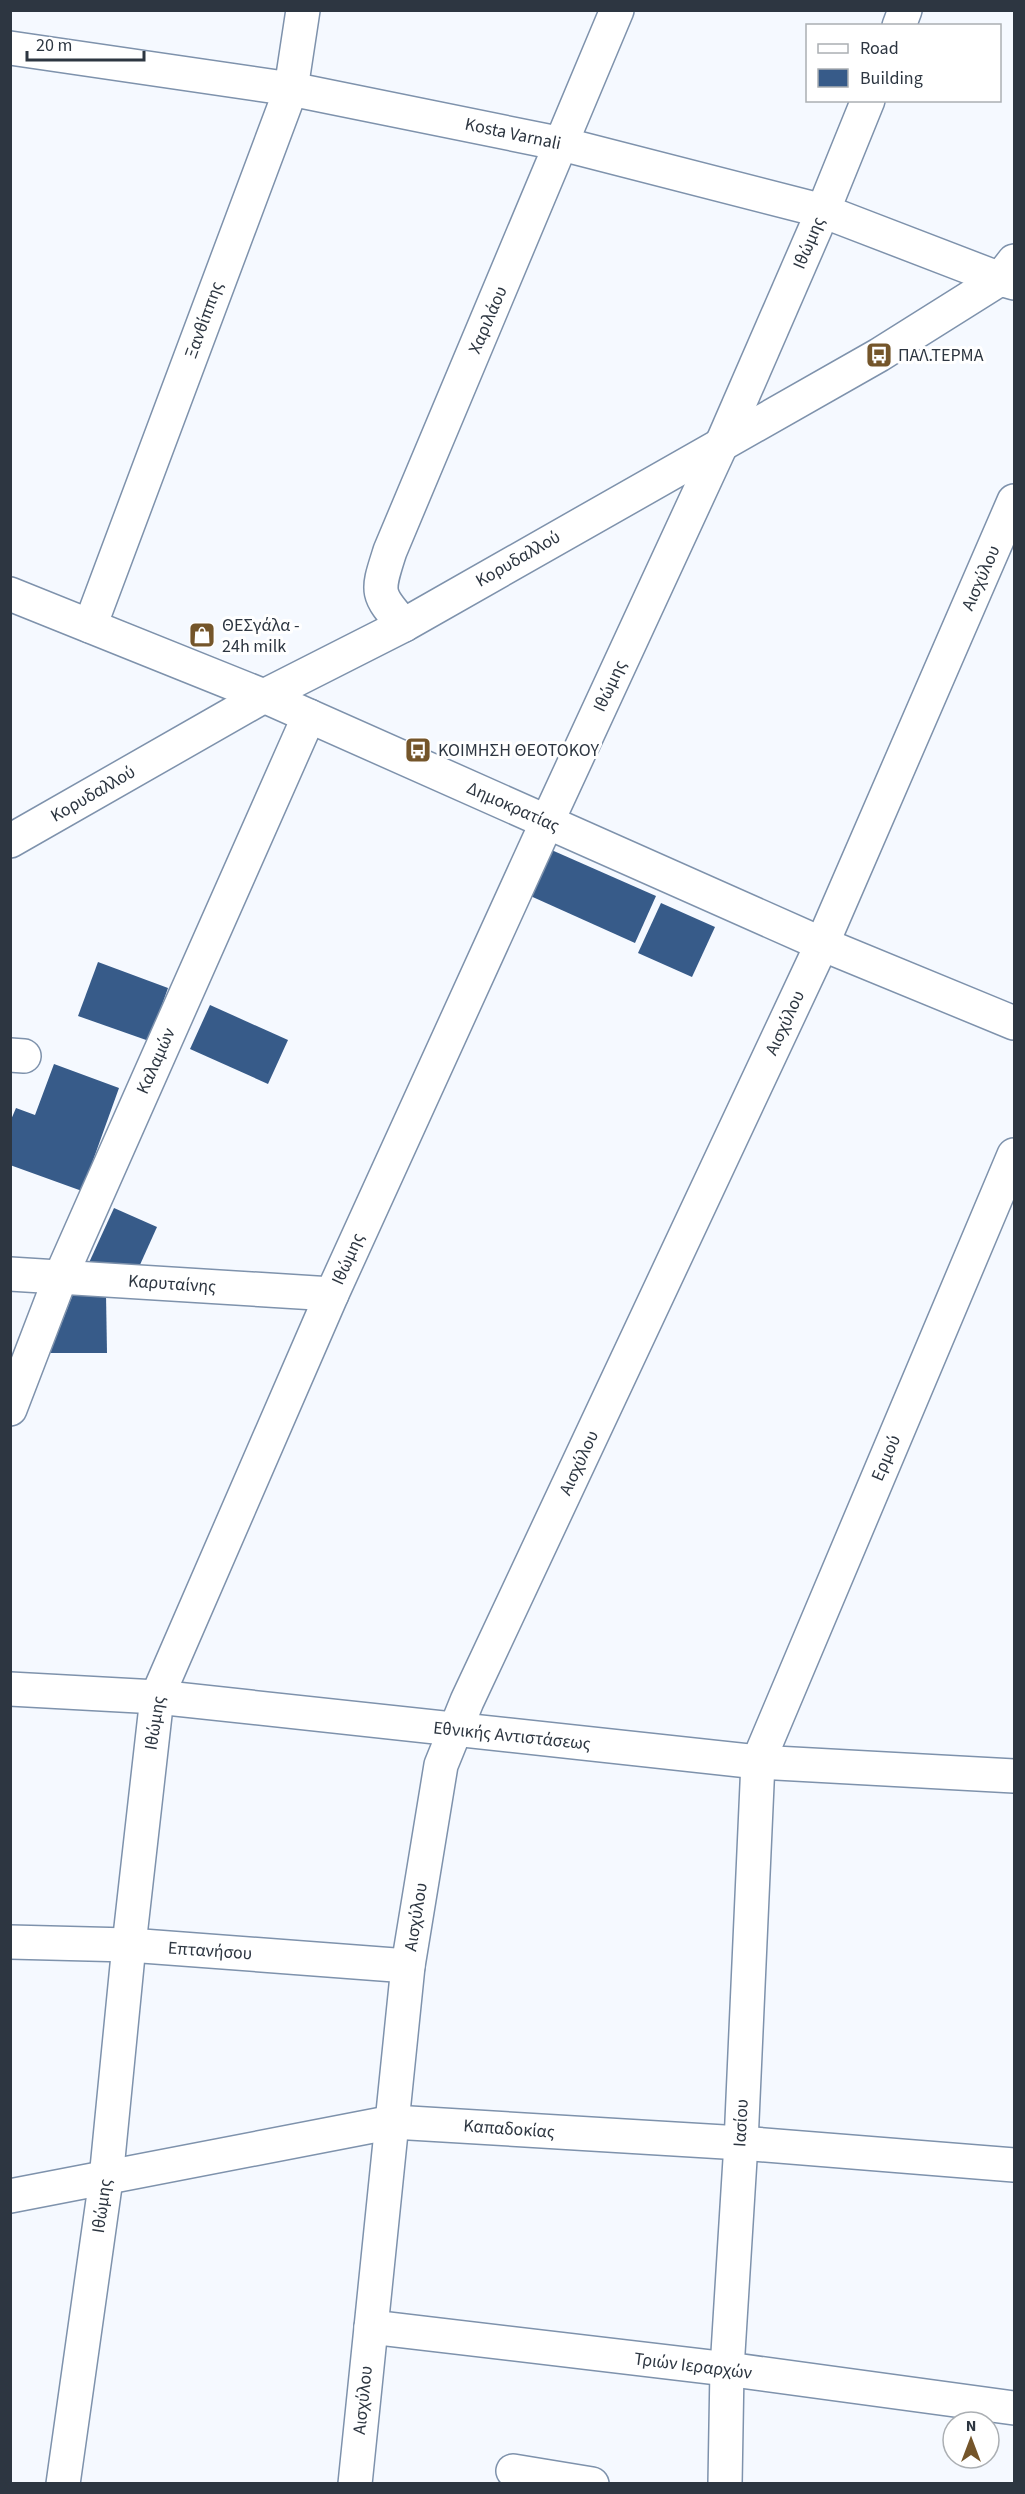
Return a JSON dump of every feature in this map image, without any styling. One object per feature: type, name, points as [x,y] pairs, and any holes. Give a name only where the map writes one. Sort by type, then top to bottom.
[{"type":"street","name":"Ξανθίππης","points":[[90,626],[291,89],[303,10]]},
{"type":"street","name":"Χαριλάου","points":[[404,625],[382,598],[380,585],[386,562],[617,10]]},
{"type":"street","points":[[899,24],[905,10]]},
{"type":"street","name":"Kosta Varnali","points":[[10,48],[291,89],[562,144],[823,211],[1010,274]]},
{"type":"street","name":"Ιθώμης","points":[[63,2484],[106,2179],[157,1697],[332,1294],[723,441],[823,211],[867,102]]},
{"type":"street","name":"Κορυδαλλού","points":[[10,841],[264,696],[404,625],[723,441],[879,355],[1010,274]]},
{"type":"street","name":"Αισχύλου","points":[[355,2484],[408,1966],[441,1765],[455,1730],[822,944],[1014,501]]},
{"type":"street","name":"Δημοκρατίας","points":[[10,594],[264,696],[822,944],[1014,1023]]},
{"type":"street","name":"Καλαμών","points":[[10,1409],[61,1276],[309,716]]},
{"type":"street","name":"Ερμού","points":[[758,1761],[1014,1155]]},
{"type":"street","name":"Καρυταίνης","points":[[10,1274],[332,1294]]},
{"type":"street","name":"Εθνικής Αντιστάσεως","points":[[10,1689],[157,1697],[758,1761],[1014,1776]]},
{"type":"street","name":"Ιασίου","points":[[725,2484],[727,2369],[741,2143],[758,1761]]},
{"type":"street","name":"Επτανήσου","points":[[10,1942],[129,1945],[408,1966]]},
{"type":"street","name":"Καπαδοκίας","points":[[10,2196],[393,2121],[741,2143],[1014,2164]]},
{"type":"street","name":"Τριών Ιεραρχών","points":[[371,2327],[727,2369],[1014,2408]]},
{"type":"street","points":[[513,2471],[592,2484]]},
{"type":"building","points":[[547,848],[656,896],[635,943],[526,894]]},
{"type":"building","points":[[661,903],[715,927],[692,977],[638,953]]},
{"type":"building","points":[[98,962],[168,988],[149,1041],[78,1016]]},
{"type":"building","points":[[210,1005],[288,1040],[268,1084],[190,1049]]},
{"type":"building","points":[[54,1064],[119,1088],[82,1191],[10,1165],[10,1122],[16,1108],[35,1115]]},
{"type":"building","points":[[114,1208],[157,1227],[139,1267],[87,1267]]},
{"type":"building","points":[[73,1294],[106,1294],[107,1353],[50,1353]]},
{"type":"place","name":"ΠΑΛ.ΤΕΡΜΑ","points":[[879,355]]},
{"type":"place","name":"ΘΕΣγάλα - 24h milk","points":[[202,635]]},
{"type":"place","name":"ΚΟΙΜΗΣΗ ΘΕΟΤΟΚΟΥ","points":[[418,750]]}]
